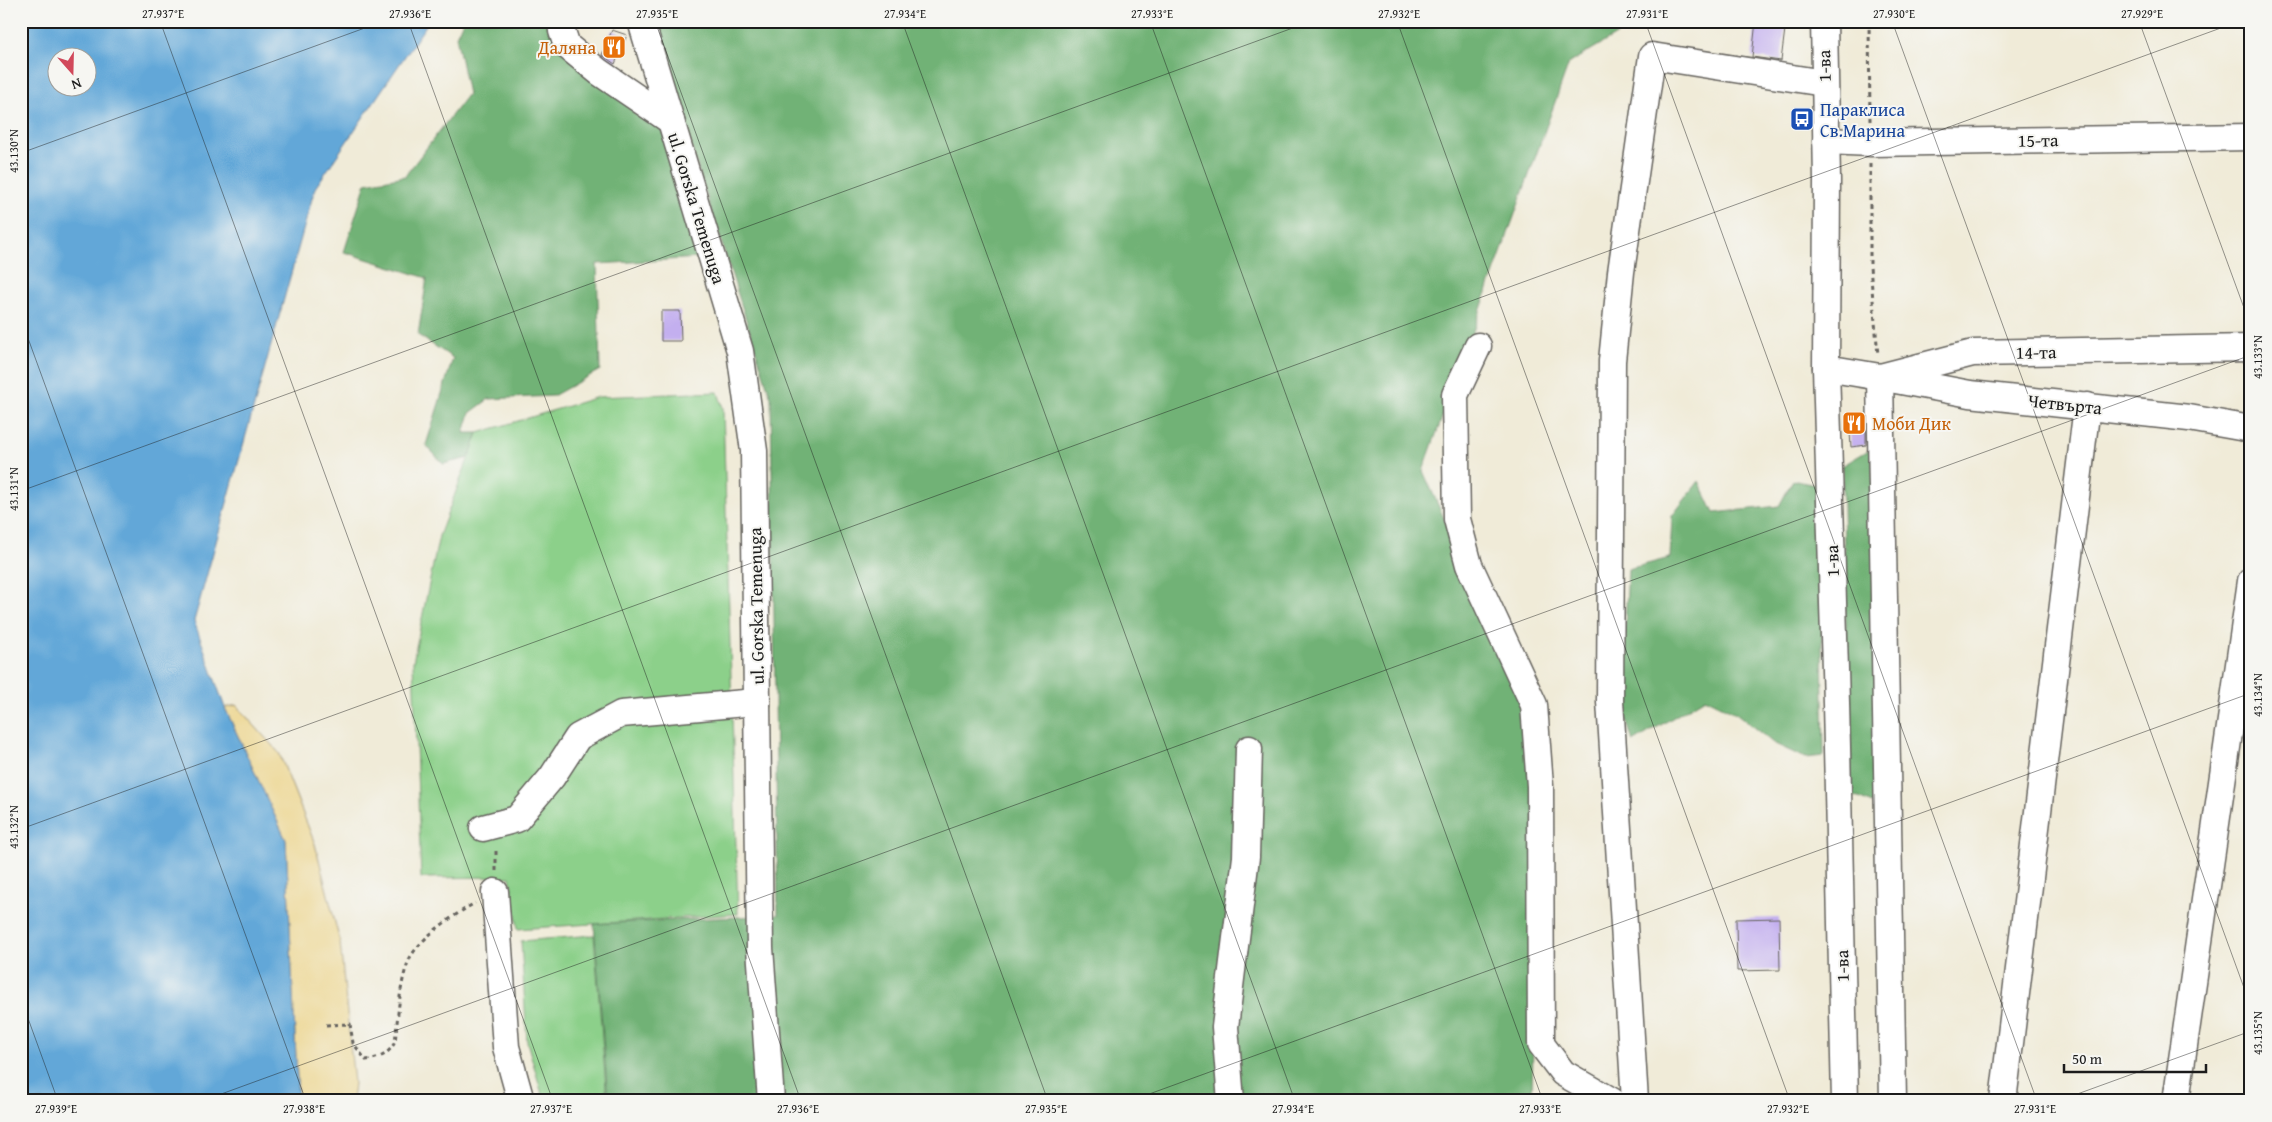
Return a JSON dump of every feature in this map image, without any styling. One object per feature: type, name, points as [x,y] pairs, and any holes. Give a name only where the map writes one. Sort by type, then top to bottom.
[{"type":"street","name":"ul. Gorska Temenuga","points":[[561,21],[562,31],[568,46],[599,72],[671,121]]},
{"type":"street","name":"ul. Gorska Temenuga","points":[[641,21],[742,360],[754,450],[760,948],[771,1101]]},
{"type":"street","name":"1-ва","points":[[1824,21],[1826,368],[1836,693],[1845,1101]]},
{"type":"street","points":[[1635,1101],[1610,701],[1612,361],[1621,272],[1652,56],[1824,83]]},
{"type":"street","name":"15-та","points":[[1826,141],[1871,143],[2251,137]]},
{"type":"street","points":[[1478,346],[1455,395],[1456,519],[1469,565],[1534,705],[1540,786],[1541,1044],[1563,1073],[1612,1101]]},
{"type":"street","name":"14-та","points":[[1826,368],[1880,377],[1973,353],[2251,348]]},
{"type":"street","points":[[1970,394],[1976,370],[1973,353]]},
{"type":"street","points":[[1880,377],[1893,1101]]},
{"type":"street","name":"Четвърта","points":[[1880,377],[1970,394],[2189,418],[2251,429]]},
{"type":"street","points":[[2003,1101],[2087,406]]},
{"type":"street","points":[[2176,1101],[2251,580]]},
{"type":"street","points":[[490,826],[517,819],[552,777],[578,737],[621,714],[744,703],[757,704]]},
{"type":"street","points":[[1231,1101],[1225,1027],[1246,857],[1249,749]]},
{"type":"street","points":[[495,892],[506,1046],[521,1101]]},
{"type":"path","points":[[1869,21],[1871,143],[1870,267],[1880,377]]},
{"type":"path","points":[[490,826],[495,892]]},
{"type":"path","points":[[326,1025],[350,1024],[353,1043],[366,1060],[389,1053],[395,1042],[407,964],[417,947],[458,913]]},
{"type":"green space","points":[[463,21],[550,21],[663,130],[700,258],[597,264],[600,370],[553,396],[489,399],[470,413],[464,433],[478,433],[469,458],[443,464],[426,445],[453,358],[418,335],[427,278],[344,252],[366,183],[405,176],[468,94],[456,36]]},
{"type":"green space","points":[[651,21],[1640,21],[1569,63],[1423,471],[1529,710],[1536,868],[1532,1101],[608,1101],[594,924],[778,915],[771,398]]},
{"type":"green space","points":[[718,392],[723,408],[738,914],[518,929],[510,877],[421,878],[413,662],[439,536],[478,433],[598,397]]},
{"type":"green space","points":[[1872,448],[1879,790],[1872,804],[1850,794],[1842,466]]},
{"type":"green space","points":[[1793,480],[1819,486],[1824,756],[1805,758],[1773,743],[1736,713],[1705,698],[1633,742],[1621,702],[1628,569],[1670,558],[1672,516],[1699,481],[1714,513],[1779,506]]},
{"type":"green space","points":[[594,935],[607,1101],[544,1101],[527,1042],[521,941]]},
{"type":"sand","points":[[236,705],[279,753],[315,844],[340,942],[354,1083],[352,1101],[298,1101],[286,840],[225,708]]},
{"type":"water","points":[[21,21],[429,21],[315,188],[194,621],[225,708],[286,840],[298,1101],[21,1101]]},
{"type":"building","points":[[1756,21],[1786,21],[1781,61],[1752,57]]},
{"type":"building","name":"Даляна","points":[[612,30],[627,35],[615,64],[602,55]]},
{"type":"building","points":[[661,311],[680,311],[681,341],[661,341]]},
{"type":"building","points":[[1866,416],[1866,445],[1851,447],[1849,418]]},
{"type":"building","points":[[1779,918],[1780,970],[1737,971],[1736,919]]},
{"type":"place","name":"Даляна","points":[[614,47]]},
{"type":"place","name":"Параклиса Св.Марина","points":[[1802,119]]},
{"type":"place","name":"Моби Дик","points":[[1854,423]]}]
